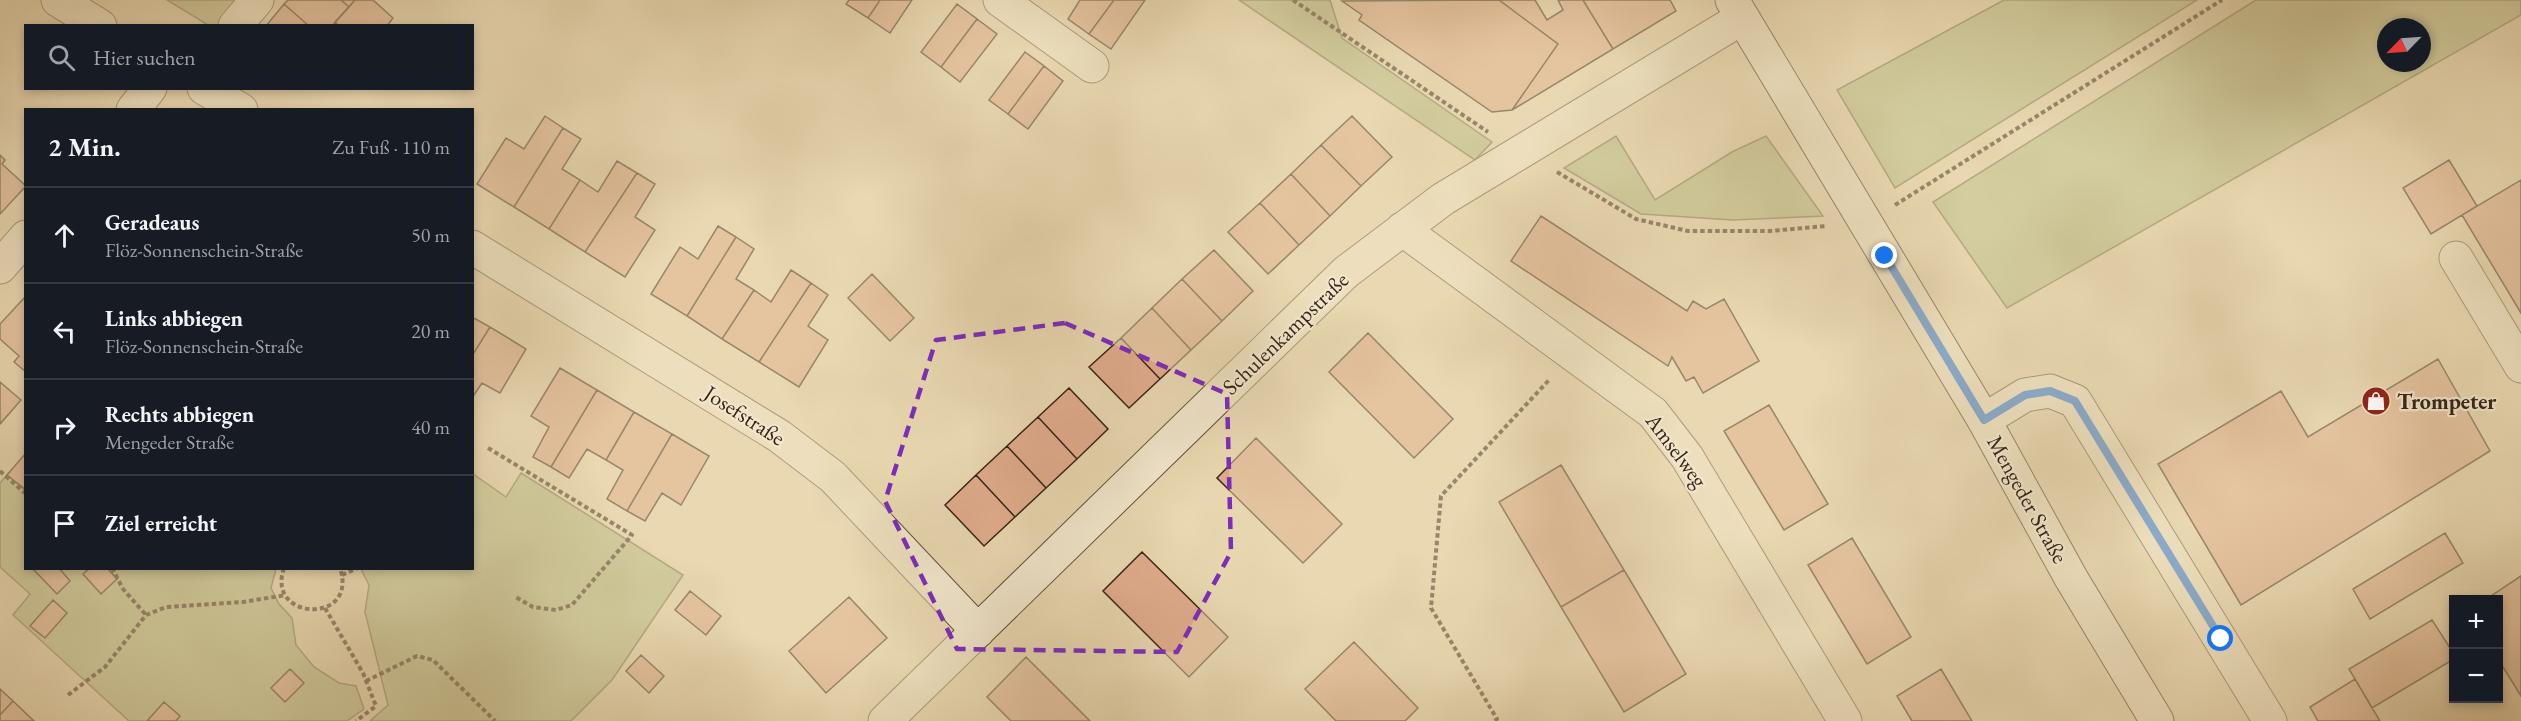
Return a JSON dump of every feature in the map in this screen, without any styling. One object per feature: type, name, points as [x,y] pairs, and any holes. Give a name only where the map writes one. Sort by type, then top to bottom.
[{"type":"street","points":[[58,0],[97,24]]},
{"type":"street","points":[[237,24],[257,0]]},
{"type":"street","points":[[1000,0],[1092,66]]},
{"type":"street","name":"Schulenkampstraße","points":[[885,721],[1346,272],[1443,199],[1737,9]]},
{"type":"street","name":"Mengeder Straße","points":[[1737,9],[1984,420],[2071,578],[2157,721]]},
{"type":"street","points":[[135,108],[148,90]]},
{"type":"street","points":[[207,90],[238,108]]},
{"type":"street","name":"Amselweg","points":[[1402,229],[1653,413],[1687,457],[1845,721]]},
{"type":"street","points":[[0,267],[24,239]]},
{"type":"street","name":"Josefstraße","points":[[474,248],[788,442],[833,477],[978,632]]},
{"type":"street","points":[[2456,258],[2521,366]]},
{"type":"street","points":[[1984,420],[2025,395],[2050,391],[2075,401],[2270,721]]},
{"type":"path","points":[[1293,0],[1481,128],[1636,219],[1688,231],[1770,231],[1865,223],[2222,0]]},
{"type":"path","points":[[1495,721],[1497,719],[1431,608],[1441,496],[1573,353]]},
{"type":"path","points":[[488,448],[632,535],[572,605],[556,610],[533,607],[514,596]]},
{"type":"path","points":[[0,471],[24,492]]},
{"type":"path","points":[[113,570],[123,589],[146,615]]},
{"type":"path","points":[[284,570],[282,581],[286,595],[296,606],[306,610],[325,608],[333,602],[339,594],[341,570]]},
{"type":"path","points":[[342,575],[353,570]]},
{"type":"path","points":[[68,695],[105,667],[146,615],[166,607],[243,603],[286,595]]},
{"type":"path","points":[[325,608],[366,681],[376,706],[356,721]]},
{"type":"path","points":[[366,681],[417,656],[426,656],[434,660],[495,721]]},
{"type":"highlighted area","points":[[1065,323],[1227,394],[1231,552],[1177,652],[957,649],[885,501],[936,340]]},
{"type":"green space","points":[[167,0],[245,0],[225,24],[206,24]]},
{"type":"green space","points":[[1239,0],[1330,0],[1342,38],[1492,142],[1475,160]]},
{"type":"green space","points":[[2004,0],[2197,0],[1895,188],[1837,90]]},
{"type":"green space","points":[[2256,0],[2521,0],[2521,15],[2431,66],[2431,18],[2377,18],[2377,72],[2421,72],[2007,308],[1933,202]]},
{"type":"green space","points":[[1616,136],[1655,200],[1732,152],[1766,136],[1823,216],[1733,220],[1641,214],[1564,168]]},
{"type":"green space","points":[[521,473],[683,575],[612,680],[571,721],[370,721],[388,705],[365,612],[369,585],[362,570],[474,570],[474,475],[506,497]]},
{"type":"green space","points":[[7,475],[24,489],[24,570],[276,570],[271,588],[279,604],[292,618],[296,645],[314,667],[339,683],[356,686],[364,709],[347,721],[129,721],[13,615],[30,594],[0,567],[0,483]]},
{"type":"building","points":[[288,0],[341,0],[349,7],[334,24],[307,24],[284,4]]},
{"type":"building","points":[[341,0],[355,0],[349,7]]},
{"type":"building","points":[[355,0],[373,0],[393,18],[388,24],[337,24],[335,22]]},
{"type":"building","points":[[849,0],[880,0],[868,18],[846,4]]},
{"type":"building","points":[[880,0],[912,0],[890,33],[868,18]]},
{"type":"building","points":[[1080,0],[1114,0],[1089,34],[1068,19]]},
{"type":"building","points":[[1114,0],[1145,0],[1111,49],[1089,34]]},
{"type":"building","points":[[1499,0],[1535,0],[1547,20],[1563,10],[1558,0],[1583,0],[1613,49],[1512,110],[1558,44]]},
{"type":"building","points":[[1499,0],[1558,44],[1512,110],[1492,112],[1359,20],[1362,15],[1342,1]]},
{"type":"building","points":[[1583,0],[1670,0],[1676,11],[1613,49]]},
{"type":"building","points":[[284,4],[307,24],[268,24]]},
{"type":"building","points":[[957,4],[977,19],[941,67],[921,52]]},
{"type":"building","points":[[977,19],[997,34],[960,82],[941,67]]},
{"type":"building","points":[[1025,52],[1044,66],[1008,114],[989,100]]},
{"type":"building","points":[[1044,66],[1063,81],[1028,129],[1008,114]]},
{"type":"building","points":[[545,116],[563,128],[514,207],[477,184],[506,138],[524,149]]},
{"type":"building","points":[[1352,116],[1392,157],[1361,186],[1321,145]]},
{"type":"building","points":[[563,128],[581,139],[562,169],[580,180],[549,229],[514,207]]},
{"type":"building","points":[[1321,145],[1361,186],[1330,216],[1291,174]]},
{"type":"building","points":[[0,155],[5,160],[2,164],[24,184],[24,188],[0,214]]},
{"type":"building","points":[[2449,160],[2477,206],[2431,234],[2403,188]]},
{"type":"building","points":[[617,161],[637,173],[585,252],[549,229],[580,180],[598,192]]},
{"type":"building","points":[[637,173],[655,184],[635,217],[655,230],[625,277],[585,252]]},
{"type":"building","points":[[1291,174],[1330,216],[1299,245],[1260,203]]},
{"type":"building","points":[[2521,180],[2521,313],[2462,215]]},
{"type":"building","points":[[1260,203],[1299,245],[1268,274],[1228,232]]},
{"type":"building","points":[[1541,216],[1687,311],[1693,301],[1706,309],[1724,299],[1759,361],[1703,393],[1694,377],[1686,381],[1672,357],[1668,366],[1511,261]]},
{"type":"building","points":[[718,226],[736,237],[687,316],[651,294],[680,247],[698,259]]},
{"type":"building","points":[[736,237],[754,249],[736,279],[754,290],[722,339],[687,316]]},
{"type":"building","points":[[1214,250],[1253,291],[1222,321],[1182,279]]},
{"type":"building","points":[[791,270],[811,283],[759,362],[722,339],[754,290],[771,302]]},
{"type":"building","points":[[872,274],[914,318],[890,341],[848,298]]},
{"type":"building","points":[[1182,279],[1222,321],[1191,350],[1152,308]]},
{"type":"building","points":[[811,283],[828,295],[808,326],[828,340],[799,387],[759,362]]},
{"type":"building","points":[[24,298],[24,370],[14,362],[19,356],[0,339],[0,324]]},
{"type":"building","points":[[1152,308],[1191,350],[1160,379],[1121,338]]},
{"type":"building","points":[[474,318],[490,327],[474,353]]},
{"type":"building","points":[[490,327],[526,349],[500,393],[482,383],[474,395],[474,353]]},
{"type":"building","points":[[1368,333],[1453,419],[1414,458],[1329,372]]},
{"type":"building","points":[[1121,338],[1160,379],[1129,408],[1089,367]]},
{"type":"building","points":[[2438,359],[2490,451],[2241,605],[2158,464],[2281,391],[2308,437]]},
{"type":"building","points":[[560,368],[597,390],[551,467],[533,457],[549,427],[531,416]]},
{"type":"building","points":[[0,382],[21,400],[0,424]]},
{"type":"building","points":[[1069,388],[1108,429],[1077,459],[1038,417]]},
{"type":"building","points":[[597,390],[634,412],[606,460],[587,449],[569,478],[551,467]]},
{"type":"building","points":[[1769,405],[1828,504],[1784,530],[1724,431]]},
{"type":"building","points":[[634,412],[672,434],[627,511],[607,499],[623,470],[606,460]]},
{"type":"building","points":[[1038,417],[1077,459],[1046,488],[1007,446]]},
{"type":"building","points":[[672,434],[709,456],[681,505],[662,493],[645,521],[627,511]]},
{"type":"building","points":[[1256,438],[1342,524],[1303,563],[1217,478]]},
{"type":"building","points":[[1007,446],[1046,488],[1015,517],[976,475]]},
{"type":"building","points":[[24,455],[24,488],[7,475]]},
{"type":"building","points":[[1561,465],[1624,570],[1561,607],[1499,502]]},
{"type":"building","points":[[976,475],[1015,517],[984,546],[945,505]]},
{"type":"building","points":[[2445,533],[2463,563],[2370,619],[2353,589]]},
{"type":"building","points":[[1852,538],[1911,637],[1867,664],[1808,565]]},
{"type":"building","points":[[1142,552],[1228,637],[1189,677],[1103,591]]},
{"type":"building","points":[[34,570],[61,570],[70,581],[57,594]]},
{"type":"building","points":[[88,570],[109,570],[117,579],[101,594],[83,574]]},
{"type":"building","points":[[1624,570],[1686,674],[1624,712],[1561,607]]},
{"type":"building","points":[[2521,576],[2521,696],[2503,667],[2503,595],[2492,595]]},
{"type":"building","points":[[690,591],[721,616],[706,635],[675,610]]},
{"type":"building","points":[[849,597],[887,638],[826,693],[789,651]]},
{"type":"building","points":[[53,600],[67,613],[45,638],[30,626]]},
{"type":"building","points":[[2432,620],[2449,646],[2449,662],[2372,708],[2349,669]]},
{"type":"building","points":[[1354,642],[1418,708],[1405,721],[1336,721],[1305,689]]},
{"type":"building","points":[[641,655],[664,676],[649,693],[626,671]]},
{"type":"building","points":[[1026,657],[1090,721],[1011,721],[987,697]]},
{"type":"building","points":[[290,669],[304,683],[285,702],[271,688]]},
{"type":"building","points":[[1941,669],[1972,721],[1912,721],[1897,696]]},
{"type":"building","points":[[2355,679],[2380,721],[2318,721],[2310,707]]},
{"type":"building","points":[[0,689],[13,701],[0,715]]},
{"type":"building","points":[[13,701],[34,721],[0,721],[0,715]]},
{"type":"building","points":[[164,702],[180,716],[176,721],[147,721]]},
{"type":"place","name":"Trompeter","points":[[2376,401]]},
{"type":"route","points":[[1885,256],[1984,420],[2025,395],[2050,391],[2075,401],[2221,639]]}]
